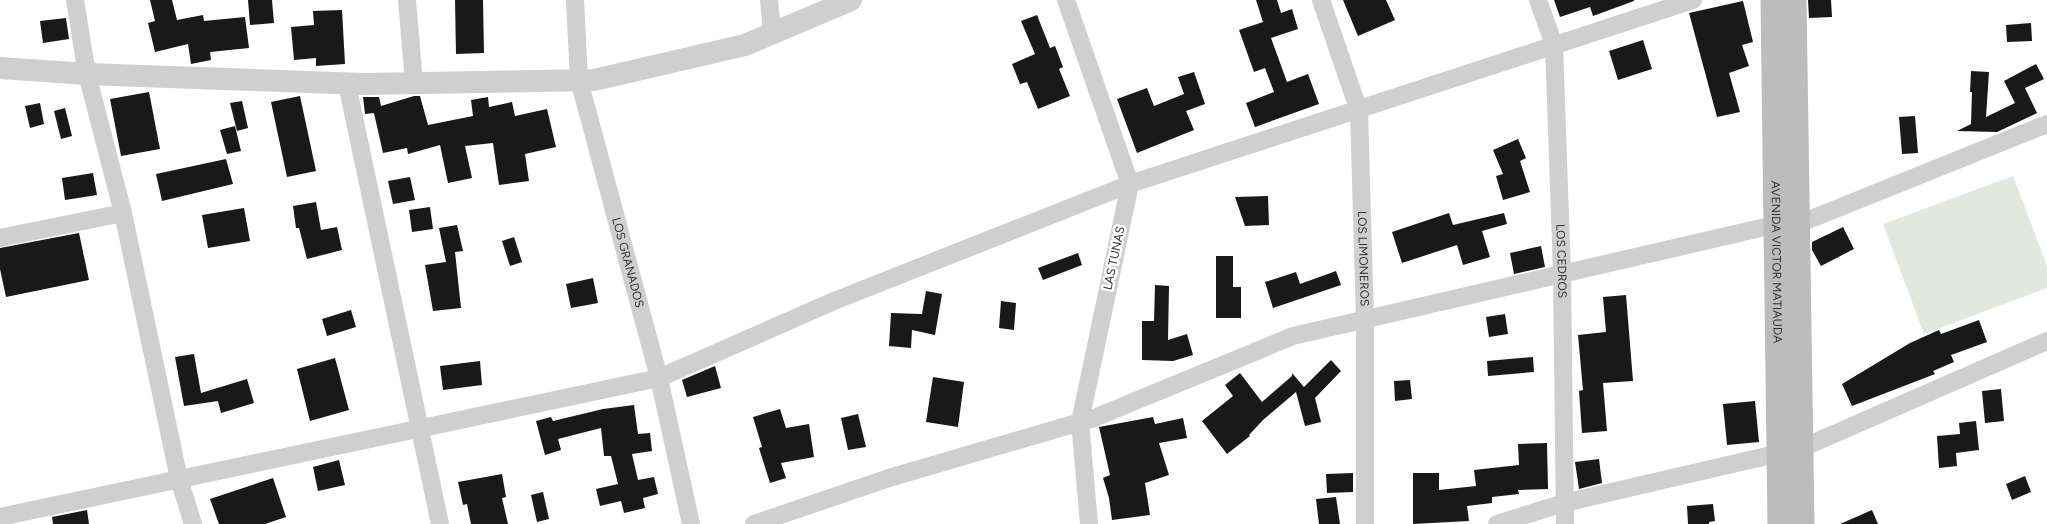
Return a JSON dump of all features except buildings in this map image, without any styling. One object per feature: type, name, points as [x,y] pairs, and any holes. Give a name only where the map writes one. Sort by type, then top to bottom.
[{"type":"main road","name":"AVENIDA VICTOR MATIAUDA","points":[[1773,0],[1785,225],[1791,450],[1802,524]]},
{"type":"main road","name":"AVENIDA VICTOR MATIAUDA","points":[[1785,225],[1794,0]]},
{"type":"main road","name":"AVENIDA VICTOR MATIAUDA","points":[[1780,524],[1791,450]]},
{"type":"street","points":[[75,0],[88,74],[123,213],[179,479],[193,524]]},
{"type":"street","points":[[407,0],[414,83]]},
{"type":"street","name":"LOS GRANADOS","points":[[575,0],[579,80],[659,378],[691,524]]},
{"type":"street","points":[[769,0],[772,33]]},
{"type":"street","points":[[0,68],[88,74],[347,84],[594,80],[745,45],[851,0]]},
{"type":"street","points":[[1066,0],[1130,184]]},
{"type":"street","name":"LOS LIMONEROS","points":[[1321,0],[1359,111],[1365,320],[1365,524]]},
{"type":"street","name":"LOS CEDROS","points":[[1538,0],[1554,45],[1562,273],[1565,524]]},
{"type":"street","points":[[1,518],[659,378],[834,302],[1130,184],[1359,111],[1693,0]]},
{"type":"street","points":[[347,84],[440,524]]},
{"type":"street","points":[[754,524],[889,478],[1080,422],[1293,336],[1562,273],[1785,225],[2047,124]]},
{"type":"street","name":"LAS TUNAS","points":[[1089,524],[1080,422],[1130,184]]},
{"type":"street","points":[[0,238],[123,213]]},
{"type":"street","points":[[1497,524],[1564,503],[1791,450],[2047,341]]},
{"type":"shaded area","points":[[2013,176],[2047,266],[2047,288],[1924,334],[1883,224]]}]
